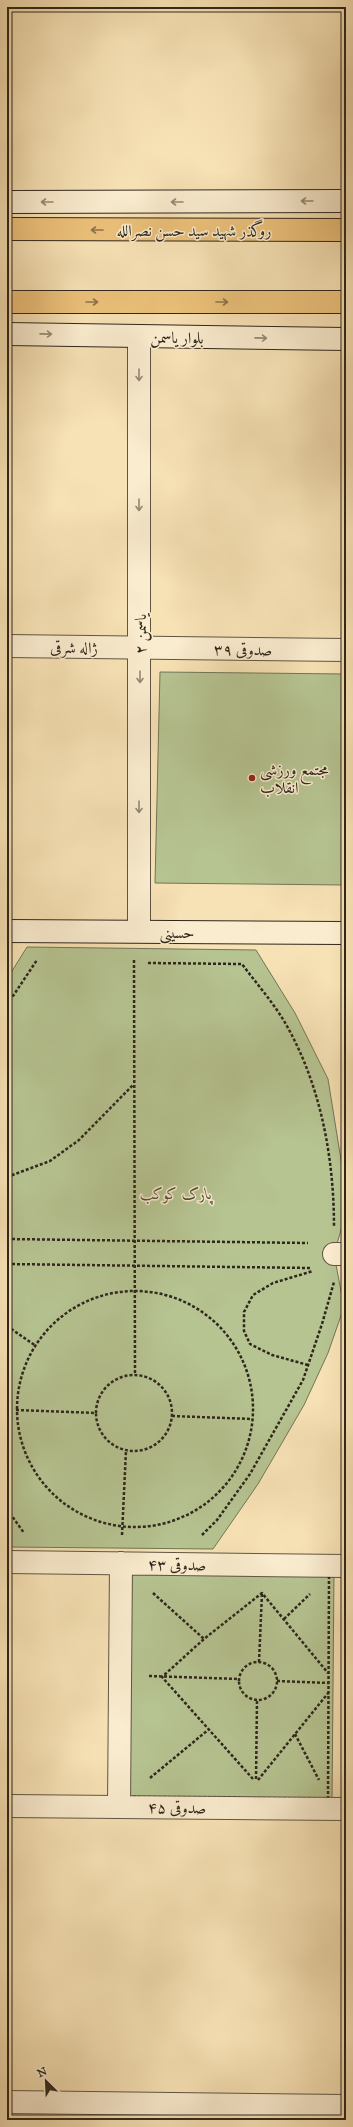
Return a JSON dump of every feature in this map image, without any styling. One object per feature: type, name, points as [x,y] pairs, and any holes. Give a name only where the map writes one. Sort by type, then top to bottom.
[{"type":"main road","name":"روگذر شهید سید حسن نصرالله","points":[[7,229],[346,230]]},
{"type":"main road","points":[[7,302],[346,302]]},
{"type":"street","points":[[7,202],[346,201]]},
{"type":"street","name":"بلوار یاسمن","points":[[7,334],[346,339]]},
{"type":"street","name":"یاسمن ۲","points":[[138,336],[140,648],[139,931]]},
{"type":"street","name":"ژاله شرقی","points":[[7,646],[140,648]]},
{"type":"street","name":"صدوقی ۳۹","points":[[140,648],[346,650]]},
{"type":"street","name":"حسینی","points":[[7,931],[346,933]]},
{"type":"street","name":"صدوقی ۴۳","points":[[7,1562],[129,1571],[261,1573],[346,1566]]},
{"type":"street","points":[[126,1798],[129,1571]]},
{"type":"street","name":"صدوقی ۴۵","points":[[7,1806],[126,1798],[256,1799],[333,1803]]},
{"type":"street","points":[[7,2102],[346,2106]]},
{"type":"path","points":[[134,1375],[134,962],[139,931]]},
{"type":"path","points":[[7,1005],[37,960],[45,960]]},
{"type":"path","points":[[126,962],[242,964],[284,1020],[307,1068],[325,1128],[334,1216],[334,1280],[326,1310],[303,1380],[250,1474],[217,1520],[202,1536],[194,1536]]},
{"type":"path","points":[[7,1177],[50,1161],[78,1140],[133,1085]]},
{"type":"path","points":[[7,1239],[133,1240],[334,1258]]},
{"type":"path","points":[[7,1264],[133,1266],[334,1258]]},
{"type":"path","points":[[308,1365],[272,1355],[250,1344],[244,1331],[244,1312],[253,1295],[272,1283],[334,1258]]},
{"type":"path","points":[[143,1290],[179,1298],[212,1317],[236,1345],[251,1379],[252,1419],[246,1453],[227,1485],[196,1512],[156,1527],[115,1527],[76,1513],[44,1486],[23,1451],[16,1410],[23,1369],[36,1346],[43,1333],[71,1309],[106,1293],[143,1290]]},
{"type":"path","points":[[7,1326],[36,1346]]},
{"type":"path","points":[[134,1375],[146,1377],[158,1383],[165,1392],[170,1403],[172,1416],[169,1426],[156,1443],[147,1448],[126,1450],[108,1441],[97,1423],[96,1412],[98,1401],[103,1391],[112,1382],[122,1377],[134,1375]]},
{"type":"path","points":[[16,1410],[96,1412]]},
{"type":"path","points":[[172,1416],[252,1419]]},
{"type":"path","points":[[126,1450],[122,1535],[129,1571],[126,1798],[256,1799],[333,1803],[329,1692],[329,1575],[129,1571]]},
{"type":"path","points":[[7,1509],[24,1534],[32,1534]]},
{"type":"path","points":[[115,1534],[130,1535]]},
{"type":"path","points":[[259,1662],[262,1587]]},
{"type":"path","points":[[147,1588],[204,1640]]},
{"type":"path","points":[[262,1593],[329,1674]]},
{"type":"path","points":[[162,1677],[204,1640],[262,1593]]},
{"type":"path","points":[[259,1662],[268,1664],[272,1668],[277,1681],[273,1692],[269,1697],[257,1700],[246,1696],[239,1685],[239,1679],[243,1668],[248,1664],[259,1662]]},
{"type":"path","points":[[142,1676],[239,1679]]},
{"type":"path","points":[[162,1677],[256,1783]]},
{"type":"path","points":[[277,1681],[329,1682]]},
{"type":"path","points":[[256,1783],[329,1692]]},
{"type":"path","points":[[256,1783],[257,1700]]},
{"type":"path","points":[[145,1782],[208,1730]]},
{"type":"path","points":[[295,1734],[322,1786]]},
{"type":"green space","name":"مجتمع ورزشی انقلاب","points":[[160,672],[346,674],[346,885],[155,883]]},
{"type":"green space","name":"پارک کوکب","points":[[27,947],[256,950],[295,1013],[328,1079],[346,1191],[346,1213],[334,1254],[344,1307],[328,1353],[304,1405],[258,1484],[213,1549],[10,1547],[7,1541],[7,979]]},
{"type":"green space","points":[[127,1569],[334,1571],[332,1804],[124,1800]]},
{"type":"place","name":"مجتمع ورزشی انقلاب","points":[[252,778]]}]
